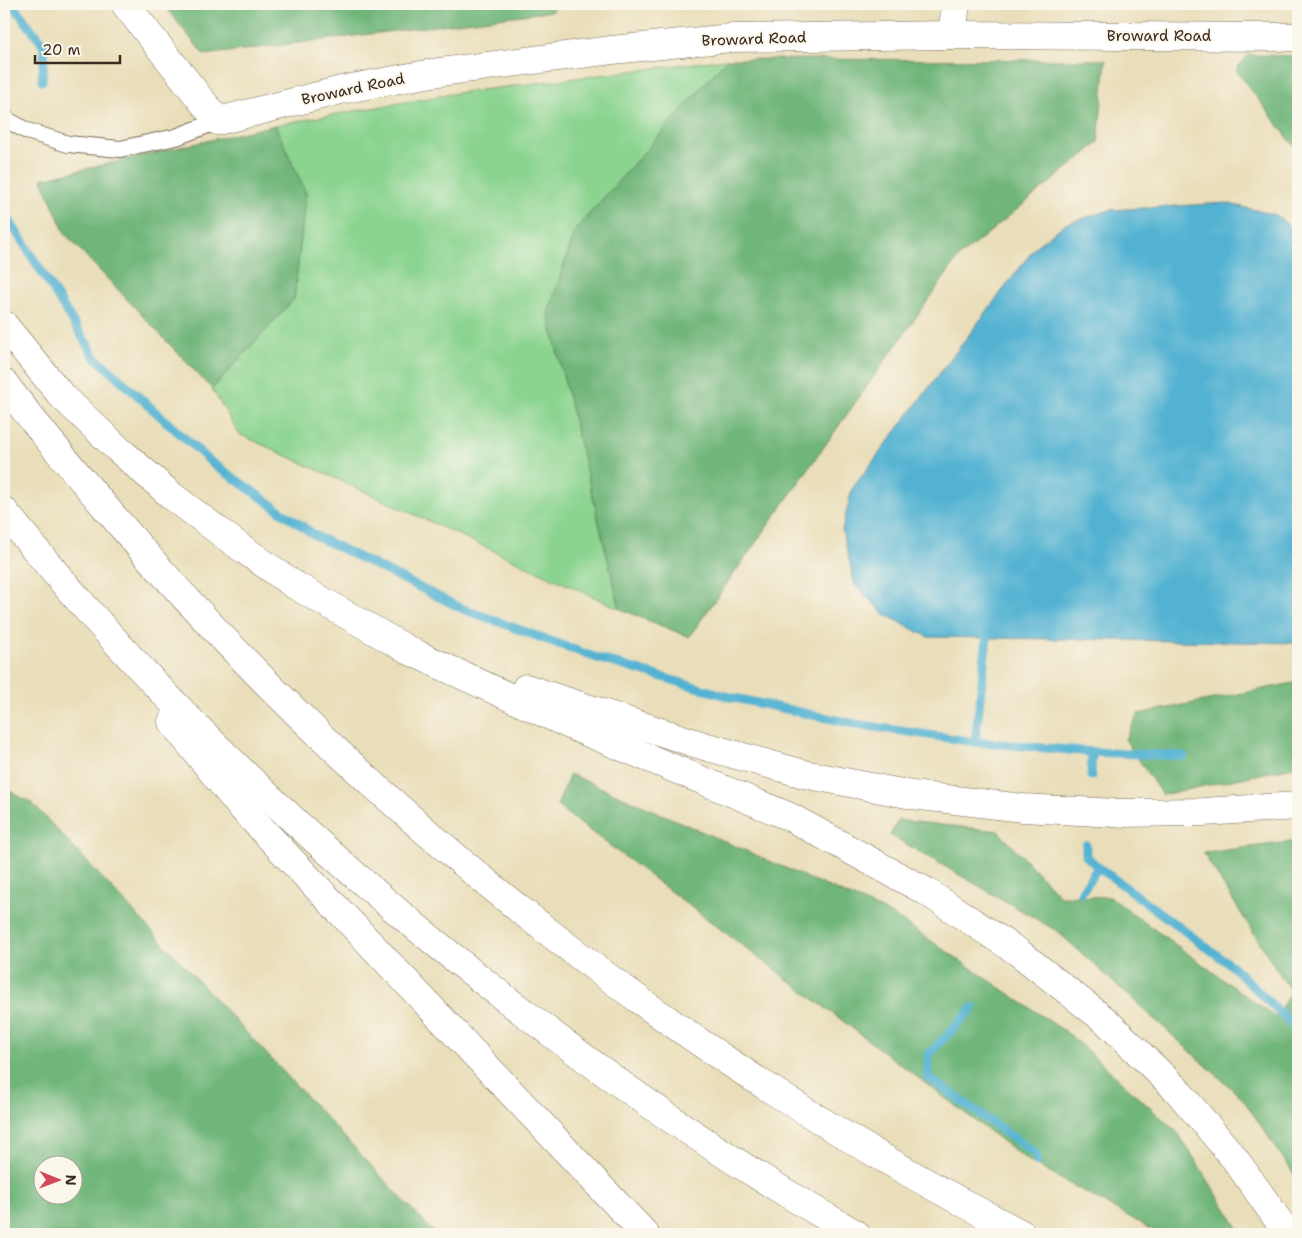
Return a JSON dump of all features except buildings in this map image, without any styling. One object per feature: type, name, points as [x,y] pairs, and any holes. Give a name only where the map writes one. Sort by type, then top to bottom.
[{"type":"main road","points":[[125,4],[218,121]]},
{"type":"main road","points":[[952,36],[956,4]]},
{"type":"main road","name":"Broward Road","points":[[218,121],[341,90],[405,78],[612,50],[731,38],[952,36],[1298,37]]},
{"type":"main road","points":[[4,325],[61,395],[118,449],[172,496],[293,584],[410,651],[572,726],[790,817],[928,892],[1018,952],[1113,1028],[1177,1090],[1235,1159],[1288,1234]]},
{"type":"main road","points":[[4,383],[40,430],[138,547],[245,662],[318,734],[466,867],[595,968],[722,1058],[853,1141],[1022,1234]]},
{"type":"main road","points":[[4,511],[112,637],[219,748],[296,823],[372,891],[577,1054],[665,1116],[788,1195],[856,1234]]},
{"type":"main road","points":[[112,637],[178,730],[240,806],[645,1234]]},
{"type":"main road","points":[[410,651],[713,748],[804,774],[912,795],[1023,808],[1116,813],[1203,812],[1298,806]]},
{"type":"lane","points":[[4,118],[27,131],[68,144],[120,149],[176,137],[218,121]]},
{"type":"green space","points":[[163,4],[557,4],[553,11],[204,55]]},
{"type":"green space","points":[[1248,55],[1298,56],[1298,151],[1236,70]]},
{"type":"green space","points":[[727,59],[576,229],[548,313],[620,609],[239,434],[212,389],[294,299],[306,193],[275,125],[457,93]]},
{"type":"green space","points":[[727,59],[1106,60],[1098,143],[958,258],[689,637],[620,609],[548,313],[576,229]]},
{"type":"green space","points":[[275,125],[306,193],[294,299],[212,389],[65,234],[42,179]]},
{"type":"green space","points":[[1298,682],[1298,766],[1162,795],[1125,739],[1138,714]]},
{"type":"green space","points":[[570,774],[893,915],[1070,1035],[1178,1133],[1242,1234],[1160,1234],[1030,1162],[557,806]]},
{"type":"green space","points":[[4,788],[32,803],[435,1234],[4,1234]]},
{"type":"green space","points":[[898,820],[998,831],[1060,896],[1110,897],[1275,1017],[1291,992],[1203,853],[1298,841],[1298,1180],[1242,1098],[1057,931],[890,835]]},
{"type":"water","points":[[1226,203],[1276,215],[1298,234],[1298,643],[928,637],[884,614],[855,585],[842,530],[852,489],[1037,245],[1065,224],[1110,210]]},
{"type":"waterway","points":[[12,4],[45,47],[42,81]]},
{"type":"waterway","points":[[4,212],[95,357],[211,462],[316,536],[463,609],[597,658],[730,697],[855,724],[975,742],[987,638]]},
{"type":"waterway","points":[[975,742],[1092,752],[1091,776]]},
{"type":"waterway","points":[[1092,752],[1184,756]]},
{"type":"waterway","points":[[1086,845],[1086,856],[1098,867],[1232,966],[1298,1030]]},
{"type":"waterway","points":[[1081,893],[1098,867]]},
{"type":"waterway","points":[[973,1008],[928,1055],[928,1077],[1036,1154],[1037,1162]]}]
